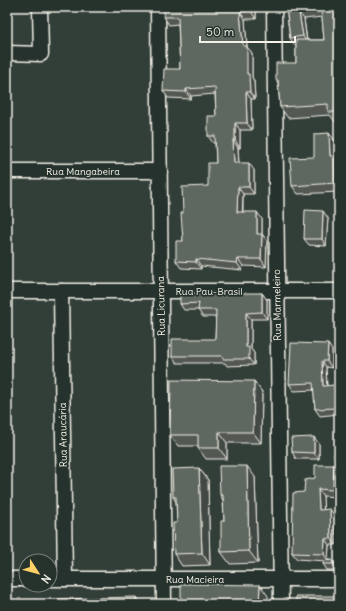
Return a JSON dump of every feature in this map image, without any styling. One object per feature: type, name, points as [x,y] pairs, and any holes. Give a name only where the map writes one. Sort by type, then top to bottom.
[{"type":"street","points":[[7,53],[41,54],[40,7]]},
{"type":"street","name":"Rua Licurana","points":[[158,7],[164,604]]},
{"type":"street","name":"Rua Marmeleiro","points":[[274,7],[281,604]]},
{"type":"street","name":"Rua Mangabeira","points":[[7,171],[160,171]]},
{"type":"street","name":"Rua Pau-Brasil","points":[[7,291],[339,291]]},
{"type":"street","name":"Rua Araucária","points":[[61,291],[65,579]]},
{"type":"street","points":[[7,579],[18,579]]},
{"type":"street","name":"Rua Macieira","points":[[58,579],[339,579]]},
{"type":"building","points":[[164,7],[251,7],[251,11],[240,12],[243,46],[247,46],[247,74],[249,74],[250,92],[246,92],[247,123],[235,123],[235,140],[233,140],[234,163],[249,163],[249,187],[238,187],[237,212],[257,212],[257,234],[262,234],[261,259],[238,259],[237,263],[196,259],[196,262],[176,261],[176,241],[183,241],[181,213],[183,213],[182,187],[208,186],[208,163],[216,163],[215,136],[208,136],[208,116],[216,116],[215,87],[186,89],[186,92],[163,91],[164,69],[180,69],[178,17],[164,17]]},
{"type":"building","points":[[286,7],[321,7],[321,9],[299,13],[303,36],[290,38]]},
{"type":"building","points":[[321,7],[339,7],[339,112],[328,112],[328,104],[280,107],[278,80],[276,80],[276,63],[296,63],[296,40],[324,40]]},
{"type":"building","points":[[329,133],[330,156],[334,156],[335,183],[292,186],[290,158],[314,157],[314,134]]},
{"type":"building","points":[[305,210],[323,211],[322,239],[304,239]]},
{"type":"building","points":[[180,293],[262,293],[262,312],[246,313],[246,347],[249,347],[249,359],[223,359],[222,356],[172,356],[172,339],[215,339],[216,310],[198,310],[199,303],[180,304]]},
{"type":"building","points":[[291,343],[328,344],[327,361],[322,361],[323,386],[334,385],[336,408],[315,409],[313,383],[289,384]]},
{"type":"building","points":[[171,380],[254,381],[253,432],[219,432],[219,448],[198,448],[198,435],[170,435]]},
{"type":"building","points":[[336,429],[339,429],[339,456],[334,456]]},
{"type":"building","points":[[314,437],[314,453],[292,452],[291,438]]},
{"type":"building","points":[[315,465],[334,465],[333,490],[318,489],[319,510],[330,509],[331,538],[325,539],[324,554],[292,553],[293,493],[304,492],[305,480],[315,478]]},
{"type":"building","points":[[219,466],[247,466],[249,551],[221,552],[221,521],[224,521],[223,495],[220,495]]},
{"type":"building","points":[[199,468],[202,553],[174,554],[173,523],[177,523],[176,497],[173,497],[172,469]]},
{"type":"building","points":[[332,560],[333,564],[323,564],[323,561]]},
{"type":"building","points":[[181,584],[260,585],[259,604],[181,604]]},
{"type":"building","points":[[296,596],[339,596],[339,604],[296,604]]},
{"type":"building","points":[[136,597],[136,604],[58,604],[58,599]]},
{"type":"building","points":[[37,600],[37,604],[21,604],[21,601]]}]
